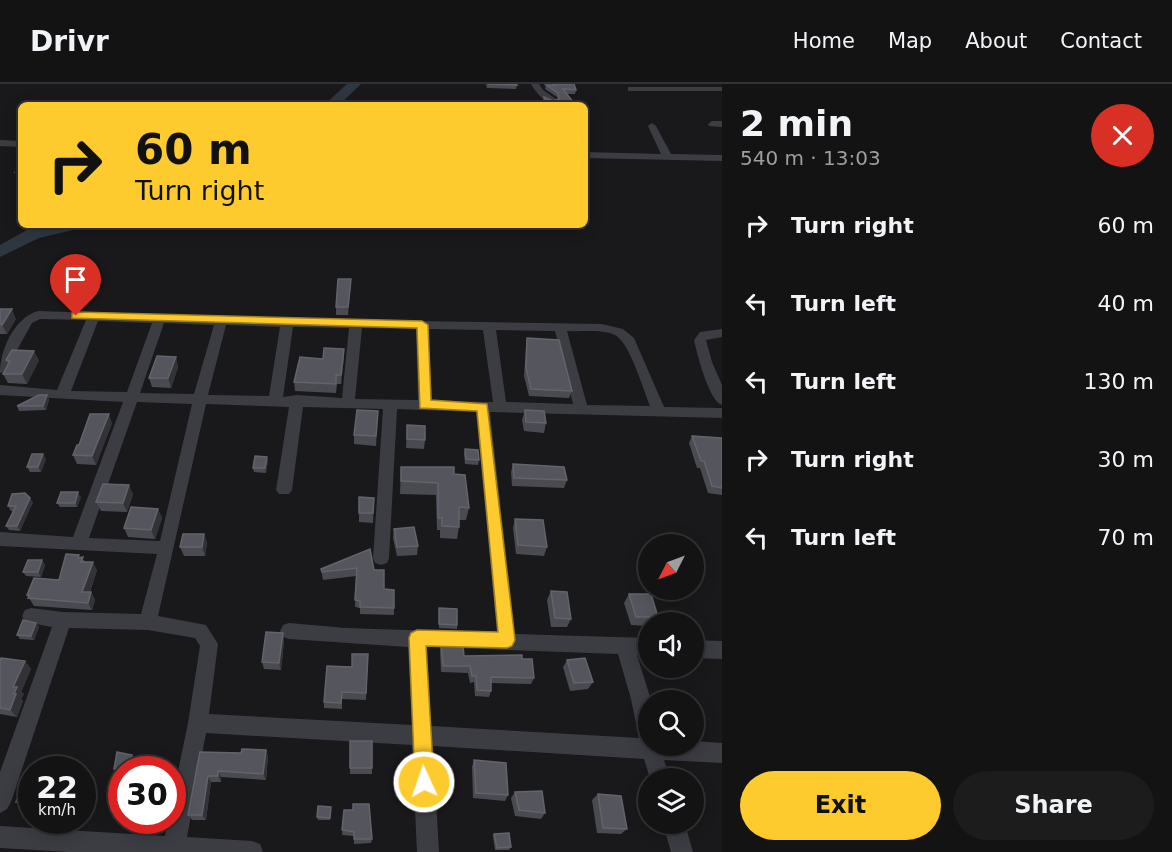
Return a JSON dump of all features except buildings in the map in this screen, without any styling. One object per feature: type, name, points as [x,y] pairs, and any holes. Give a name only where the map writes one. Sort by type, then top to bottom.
[{"type":"street","points":[[535,84],[540,92],[553,101]]},
{"type":"street","points":[[631,89],[722,89]]},
{"type":"street","points":[[652,126],[667,156]]},
{"type":"street","points":[[0,143],[18,144]]},
{"type":"street","points":[[588,155],[722,158]]},
{"type":"street","points":[[0,369],[27,320],[38,315],[287,323],[602,328],[626,336],[659,411]]},
{"type":"street","points":[[62,394],[94,316]]},
{"type":"street","points":[[79,544],[159,318]]},
{"type":"street","points":[[148,622],[200,398],[221,321]]},
{"type":"street","points":[[275,401],[287,323]]},
{"type":"street","points":[[348,402],[356,323]]},
{"type":"street","points":[[422,325],[425,404]]},
{"type":"street","points":[[489,327],[500,406]]},
{"type":"street","points":[[560,327],[581,408]]},
{"type":"street","points":[[722,333],[704,335],[700,340],[705,362],[722,400]]},
{"type":"street","points":[[0,390],[275,401],[722,413]]},
{"type":"street","points":[[284,490],[297,400]]},
{"type":"street","points":[[381,558],[390,404]]},
{"type":"street","points":[[483,407],[507,640]]},
{"type":"street","points":[[0,539],[167,548]]},
{"type":"street","points":[[31,616],[63,620],[148,622],[200,631],[207,639],[209,644],[198,723],[173,850]]},
{"type":"street","points":[[0,802],[63,620]]},
{"type":"street","points":[[289,631],[346,636],[507,640],[638,647]]},
{"type":"street","points":[[417,638],[428,852]]},
{"type":"street","points":[[625,647],[638,690]]},
{"type":"street","points":[[704,649],[722,650]]},
{"type":"street","points":[[198,723],[422,736],[638,743]]},
{"type":"street","points":[[704,751],[722,753]]},
{"type":"street","points":[[677,834],[682,852]]},
{"type":"street","points":[[0,837],[173,850],[252,852]]},
{"type":"path","points":[[14,173],[18,168]]},
{"type":"waterway","points":[[334,102],[355,84]]},
{"type":"waterway","points":[[0,252],[33,234],[58,228]]},
{"type":"route","points":[[76,316],[422,325],[425,404],[483,407],[507,640],[417,638],[424,782]]}]
